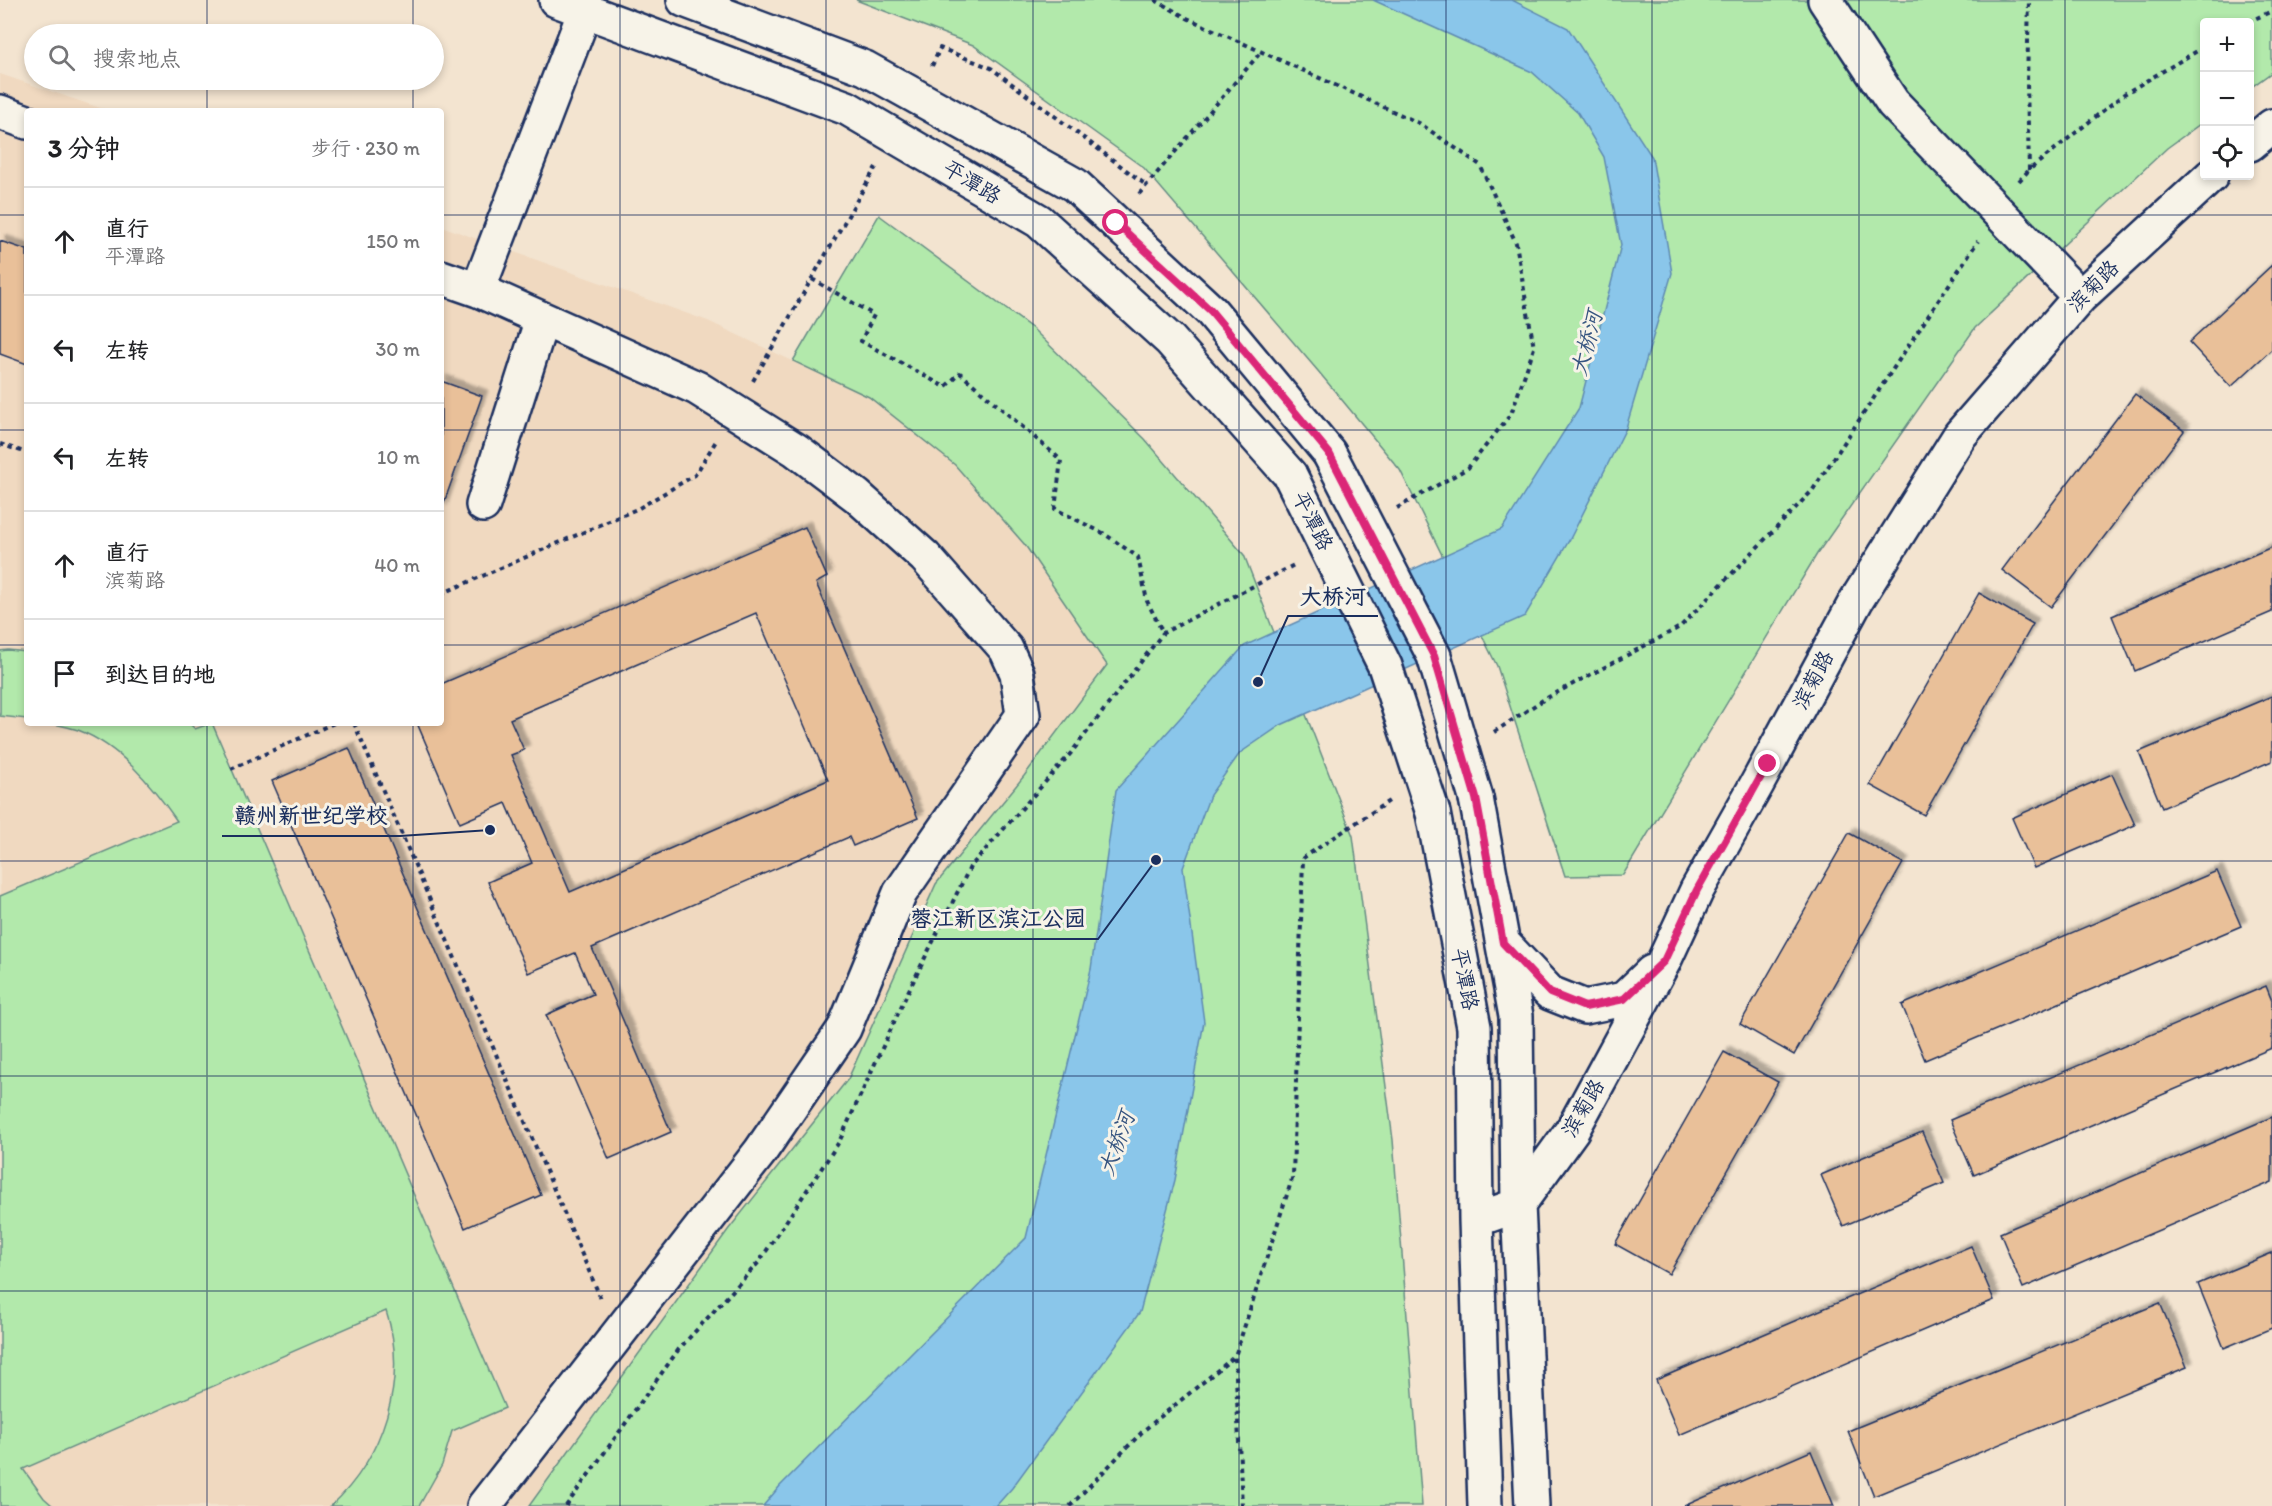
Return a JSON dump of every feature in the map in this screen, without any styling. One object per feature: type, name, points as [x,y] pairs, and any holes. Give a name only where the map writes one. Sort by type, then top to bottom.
[{"type":"street","name":"平潭路","points":[[684,0],[865,68],[1075,185],[1211,311],[1329,453],[1434,656],[1476,798],[1516,1016],[1518,1205],[1532,1506]]},
{"type":"street","points":[[1825,0],[1893,103],[2080,297]]},
{"type":"street","name":"平潭路","points":[[571,5],[847,108],[1039,221],[1170,340],[1290,475],[1385,666],[1434,813],[1474,1028],[1476,1220],[1485,1506]]},
{"type":"street","points":[[478,290],[571,5]]},
{"type":"street","points":[[0,112],[24,121]]},
{"type":"street","points":[[2254,141],[2272,126]]},
{"type":"street","name":"滨菊路","points":[[1518,1205],[1573,1129],[1664,961],[1697,890],[1856,601],[1960,435],[2080,297],[2207,180]]},
{"type":"street","points":[[444,278],[478,290],[697,388],[796,450],[848,489],[925,557],[1006,649],[1017,673],[1023,715],[900,893],[844,1029],[760,1152],[484,1506]]},
{"type":"street","points":[[483,505],[542,319]]},
{"type":"street","points":[[1503,943],[1550,993],[1585,1007],[1624,999],[1664,961]]},
{"type":"street","points":[[1476,1220],[1518,1205]]},
{"type":"path","points":[[1155,0],[1187,18],[1419,123],[1480,165],[1516,243],[1534,348],[1510,414],[1468,468],[1388,513]]},
{"type":"path","points":[[2029,170],[2026,83],[2030,0]]},
{"type":"path","points":[[2254,19],[2272,10]]},
{"type":"path","points":[[918,98],[940,48],[991,68],[1146,185]]},
{"type":"path","points":[[1493,733],[1543,700],[1680,627],[1812,491],[1972,247],[2002,214],[2021,177],[2124,94],[2200,50]]},
{"type":"path","points":[[1116,223],[1261,52]]},
{"type":"path","points":[[444,593],[639,508],[695,475],[735,412],[894,136]]},
{"type":"path","points":[[812,279],[874,315],[861,341],[945,387],[960,373],[1061,460],[1055,509],[1103,532],[1138,557],[1147,602],[1163,633]]},
{"type":"path","points":[[0,444],[24,452]]},
{"type":"path","points":[[566,1506],[679,1349],[759,1262],[838,1142],[970,867],[1071,753],[1163,633],[1297,564]]},
{"type":"path","points":[[231,769],[327,726]]},
{"type":"path","points":[[355,726],[617,1335]]},
{"type":"path","points":[[1242,1506],[1235,1356],[1293,1176],[1303,858],[1393,799]]},
{"type":"path","points":[[1070,1506],[1143,1431],[1235,1356]]},
{"type":"shaded area","points":[[0,74],[24,82],[24,90],[47,90],[100,108],[24,108],[24,726],[444,726],[444,227],[708,321],[869,397],[955,465],[1025,545],[1108,665],[1024,776],[936,884],[848,1079],[728,1230],[529,1506],[0,1506]]},
{"type":"green space","points":[[856,0],[2272,0],[2272,72],[2254,85],[2254,18],[2200,18],[2200,124],[2167,148],[1975,328],[1817,554],[1623,875],[1565,876],[1497,666],[1400,470],[1144,168],[973,45]]},
{"type":"green space","points":[[879,215],[1033,329],[1145,439],[1244,555],[1353,836],[1393,1140],[1422,1506],[529,1506],[728,1230],[848,1079],[936,884],[1024,776],[1107,665],[1025,545],[955,465],[869,397],[793,361]]},
{"type":"green space","points":[[0,651],[24,652],[24,719],[0,716]]},
{"type":"green space","points":[[62,726],[192,726],[195,729],[213,726],[505,1408],[452,1431],[442,1465],[419,1506],[331,1506],[365,1465],[387,1416],[394,1364],[392,1337],[386,1311],[23,1469],[44,1498],[53,1506],[0,1506],[0,896],[177,821],[146,781],[121,756],[108,746],[78,730]]},
{"type":"water","points":[[1373,0],[1512,0],[1568,28],[1652,157],[1672,273],[1626,428],[1570,539],[1525,616],[1281,725],[1240,753],[1210,795],[1183,868],[1204,1022],[1175,1180],[1140,1312],[1012,1488],[996,1506],[763,1506],[780,1486],[1026,1238],[1091,969],[1116,790],[1244,646],[1502,529],[1579,408],[1621,245],[1604,157],[1578,113],[1532,72]]},
{"type":"building","points":[[0,241],[24,249],[24,363],[0,354]]},
{"type":"building","points":[[2272,265],[2272,349],[2231,387],[2189,342]]},
{"type":"building","points":[[444,382],[482,396],[444,503]]},
{"type":"building","points":[[2135,394],[2184,431],[2051,607],[2002,570]]},
{"type":"building","points":[[805,527],[827,577],[816,583],[918,818],[853,846],[849,837],[592,948],[671,1132],[609,1159],[546,1015],[593,994],[575,953],[528,973],[488,882],[532,863],[506,803],[460,823],[418,726],[444,726],[444,683]],"holes":[[[756,613],[828,780],[570,892],[511,755],[524,750],[510,719]]]},
{"type":"building","points":[[2272,547],[2272,612],[2135,671],[2112,616]]},
{"type":"building","points":[[1979,593],[2033,624],[1924,815],[1870,785]]},
{"type":"building","points":[[2272,696],[2272,761],[2162,808],[2139,752]]},
{"type":"building","points":[[349,748],[541,1195],[465,1228],[272,781]]},
{"type":"building","points":[[2112,774],[2135,825],[2034,868],[2012,818]]},
{"type":"building","points":[[1849,833],[1903,863],[1794,1055],[1740,1024]]},
{"type":"building","points":[[2217,871],[2241,926],[1925,1060],[1902,1005]]},
{"type":"building","points":[[2266,986],[2272,1001],[2272,1048],[1974,1175],[1950,1120]]},
{"type":"building","points":[[1724,1052],[1778,1082],[1669,1274],[1615,1244]]},
{"type":"building","points":[[2272,1117],[2272,1182],[2023,1288],[2000,1233]]},
{"type":"building","points":[[1922,1132],[1944,1183],[1843,1226],[1821,1175]]},
{"type":"building","points":[[1971,1246],[1994,1300],[1679,1435],[1656,1380]]},
{"type":"building","points":[[2272,1253],[2272,1328],[2224,1348],[2198,1284]]},
{"type":"building","points":[[2160,1303],[2187,1367],[1874,1496],[1848,1431]]},
{"type":"building","points":[[1811,1451],[1834,1506],[1684,1506]]},
{"type":"place","name":"大桥河","points":[[1258,682]]},
{"type":"place","name":"赣州新世纪学校","points":[[490,830]]},
{"type":"place","name":"蓉江新区滨江公园","points":[[1156,860]]},
{"type":"route","points":[[1116,223],[1211,311],[1329,453],[1434,656],[1476,798],[1503,943],[1550,993],[1585,1007],[1624,999],[1664,961],[1697,890],[1768,764]]}]
